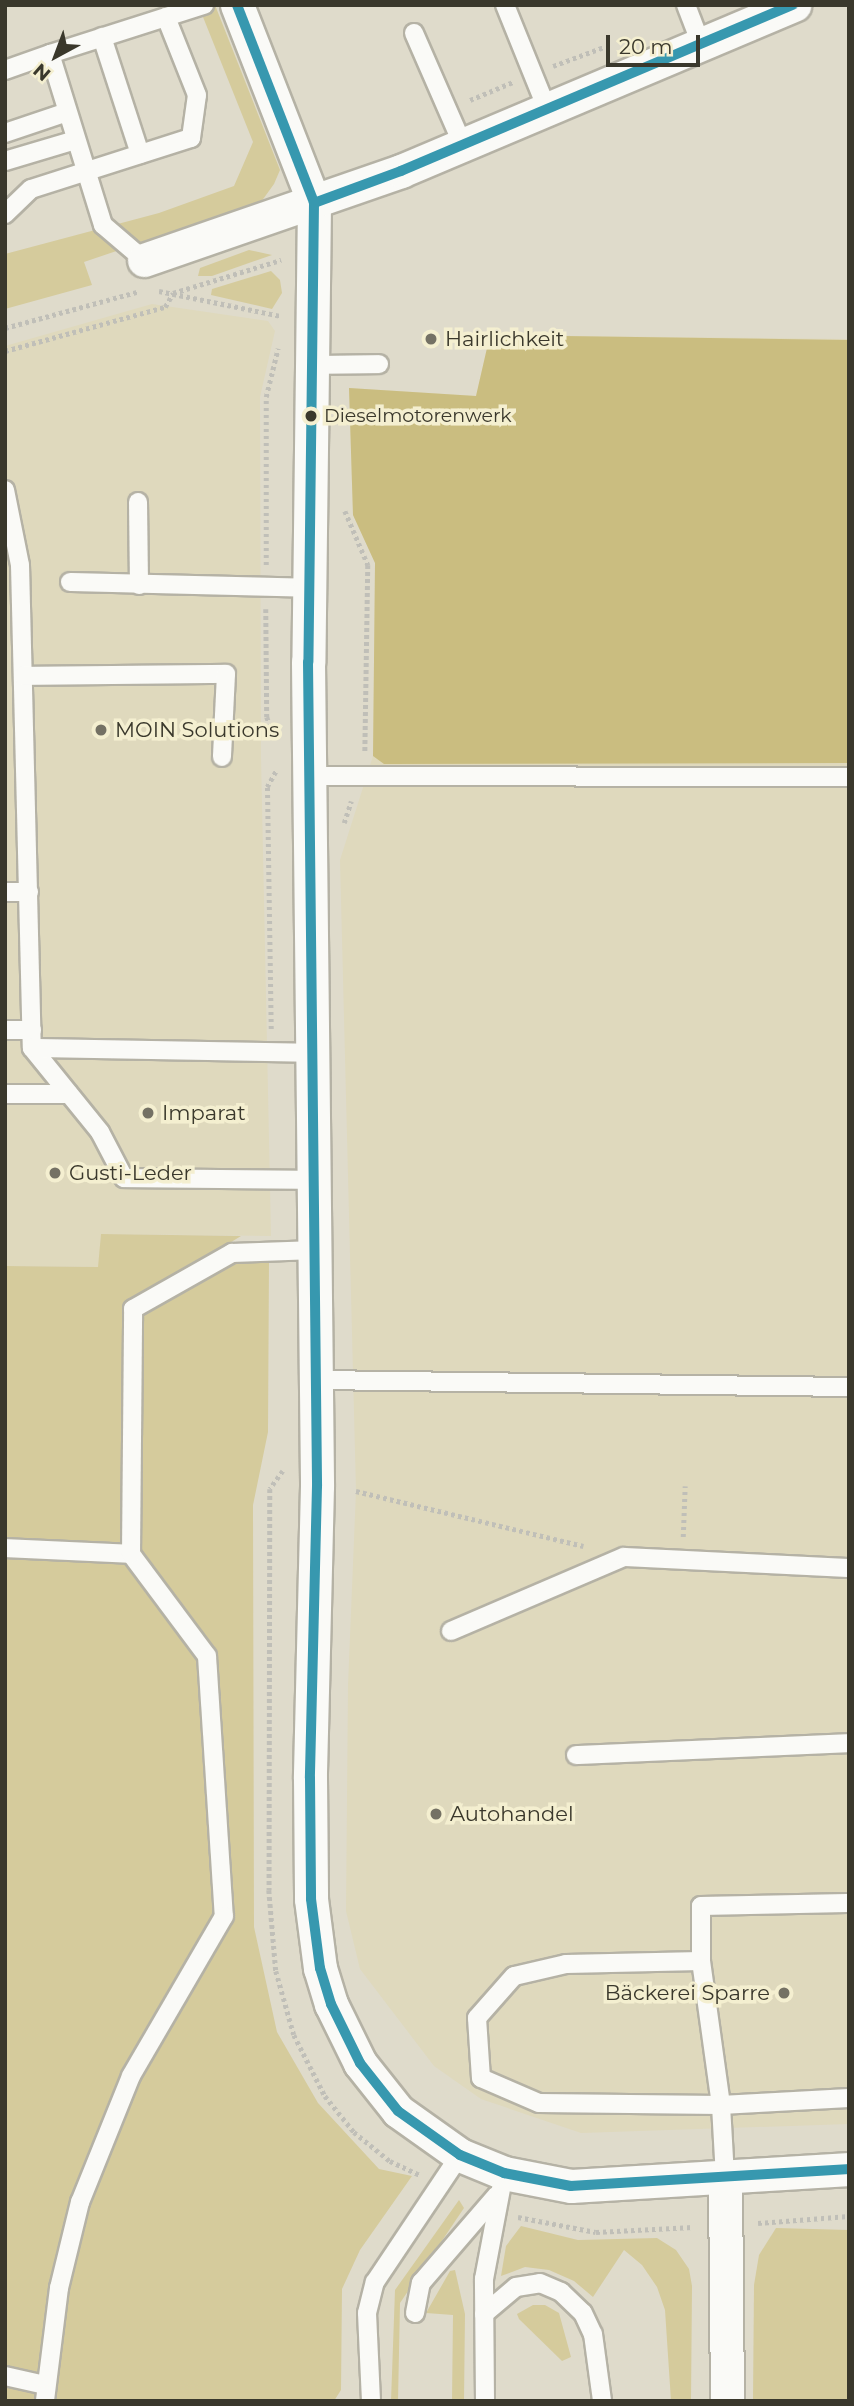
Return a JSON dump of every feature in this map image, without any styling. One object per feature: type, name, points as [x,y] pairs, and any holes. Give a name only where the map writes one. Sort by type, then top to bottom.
[{"type":"street","points":[[237,5],[314,202],[309,588],[295,769],[301,1054],[316,1180],[310,1792],[311,1899],[320,1968],[346,2036],[379,2089],[419,2130],[501,2184],[571,2186],[849,2169]]},
{"type":"street","points":[[145,280],[314,202],[463,145],[794,5]]},
{"type":"street","points":[[725,2178],[727,2401]]},
{"type":"lane","points":[[505,5],[547,109]]},
{"type":"lane","points":[[686,5],[701,44]]},
{"type":"lane","points":[[5,69],[202,6]]},
{"type":"lane","points":[[5,215],[31,189],[191,138],[197,96],[166,17]]},
{"type":"lane","points":[[414,33],[463,145]]},
{"type":"lane","points":[[102,37],[140,154]]},
{"type":"lane","points":[[50,54],[103,225],[145,280]]},
{"type":"lane","points":[[5,133],[68,112]]},
{"type":"lane","points":[[5,161],[76,140]]},
{"type":"lane","points":[[311,365],[379,364]]},
{"type":"lane","points":[[5,490],[23,676],[32,1039],[69,1094],[100,1132],[124,1178],[316,1180]]},
{"type":"lane","points":[[138,502],[139,585]]},
{"type":"lane","points":[[69,582],[309,588]]},
{"type":"lane","points":[[23,676],[226,674],[222,757]]},
{"type":"lane","points":[[295,769],[358,776],[849,777]]},
{"type":"lane","points":[[5,892],[29,892]]},
{"type":"lane","points":[[5,1030],[32,1039],[301,1054]]},
{"type":"lane","points":[[6,1093],[69,1094]]},
{"type":"lane","points":[[5,2376],[45,2393],[58,2288],[80,2202],[131,2076],[224,1916],[207,1656],[131,1554],[134,1309],[232,1253],[316,1250]]},
{"type":"lane","points":[[316,1380],[849,1387]]},
{"type":"lane","points":[[5,1548],[131,1554]]},
{"type":"lane","points":[[451,1632],[624,1556],[682,1562],[849,1568]]},
{"type":"lane","points":[[576,1755],[849,1744]]},
{"type":"lane","points":[[725,2178],[721,2105],[701,1961],[701,1906],[847,1902]]},
{"type":"lane","points":[[701,1961],[566,1964],[514,1976],[477,2018],[481,2078],[539,2103],[721,2105],[849,2098]]},
{"type":"lane","points":[[371,2401],[367,2313],[375,2282],[460,2155]]},
{"type":"lane","points":[[485,2401],[484,2279],[501,2184]]},
{"type":"lane","points":[[415,2312],[421,2283],[501,2184]]},
{"type":"lane","points":[[484,2314],[516,2287],[540,2283],[561,2292],[583,2313],[593,2334],[602,2401]]},
{"type":"path","points":[[5,351],[165,307],[173,293],[289,258]]},
{"type":"path","points":[[5,328],[145,280],[173,293],[285,317]]},
{"type":"path","points":[[341,835],[368,743],[368,565],[345,516],[345,503]]},
{"type":"path","points":[[295,769],[267,787],[271,1034],[301,1054]]},
{"type":"path","points":[[682,1562],[685,1486]]},
{"type":"path","points":[[356,1491],[624,1556]]},
{"type":"shaded area","points":[[215,5],[280,170],[274,184],[261,202],[84,262],[92,285],[5,309],[5,254],[159,213],[234,186],[253,142],[199,7]]},
{"type":"shaded area","points":[[249,250],[272,255],[212,276],[198,276],[200,268]]},
{"type":"shaded area","points":[[271,271],[280,280],[282,293],[272,309],[211,295],[212,289]]},
{"type":"shaded area","points":[[152,304],[268,321],[275,331],[260,397],[261,757],[271,1236],[101,1234],[99,1267],[5,1266],[5,346]]},
{"type":"shaded area","points":[[490,335],[849,339],[849,2124],[581,2133],[481,2099],[434,2066],[360,1969],[346,1911],[348,1685],[356,1491],[340,860],[373,756],[375,563],[353,515],[349,388],[476,396]]},
{"type":"shaded area","points":[[490,335],[849,340],[849,763],[384,764],[373,756],[375,563],[353,515],[349,388],[476,396]]},
{"type":"shaded area","points":[[101,1234],[241,1236],[192,1266],[201,1278],[241,1262],[269,1261],[268,1432],[253,1505],[254,1927],[277,2032],[318,2103],[379,2169],[412,2176],[360,2250],[342,2289],[341,2390],[334,2401],[5,2401],[5,1266],[98,1267]]},
{"type":"shaded area","points":[[459,2200],[464,2208],[400,2303],[398,2401],[391,2401],[395,2290]]},
{"type":"shaded area","points":[[521,2226],[578,2240],[657,2238],[676,2250],[689,2269],[692,2286],[691,2401],[671,2401],[665,2310],[657,2287],[642,2265],[624,2250],[593,2297],[574,2281],[549,2270],[525,2267],[501,2276],[506,2246]]},
{"type":"shaded area","points":[[776,2228],[849,2230],[849,2401],[753,2401],[754,2285],[759,2255]]},
{"type":"shaded area","points":[[455,2270],[465,2314],[464,2401],[452,2401],[453,2315],[426,2313],[450,2271]]},
{"type":"shaded area","points":[[533,2305],[545,2305],[559,2313],[571,2357],[562,2361],[519,2319],[517,2314]]},
{"type":"transit line","points":[[237,5],[314,203],[308,662],[317,1486],[310,1778],[311,1899],[320,1968],[331,2004],[360,2063],[398,2111],[460,2155],[504,2173],[571,2186],[849,2169]]},
{"type":"transit line","points":[[314,203],[401,171],[793,5]]},
{"type":"place","name":"Hairlichkeit","points":[[431,339]]},
{"type":"place","name":"Dieselmotorenwerk","points":[[311,416]]},
{"type":"place","name":"MOIN Solutions","points":[[101,730]]},
{"type":"place","name":"Imparat","points":[[148,1113]]},
{"type":"place","name":"Gusti-Leder","points":[[55,1173]]},
{"type":"place","name":"Autohandel","points":[[436,1814]]},
{"type":"place","name":"Bäckerei Sparre","points":[[784,1993]]}]
